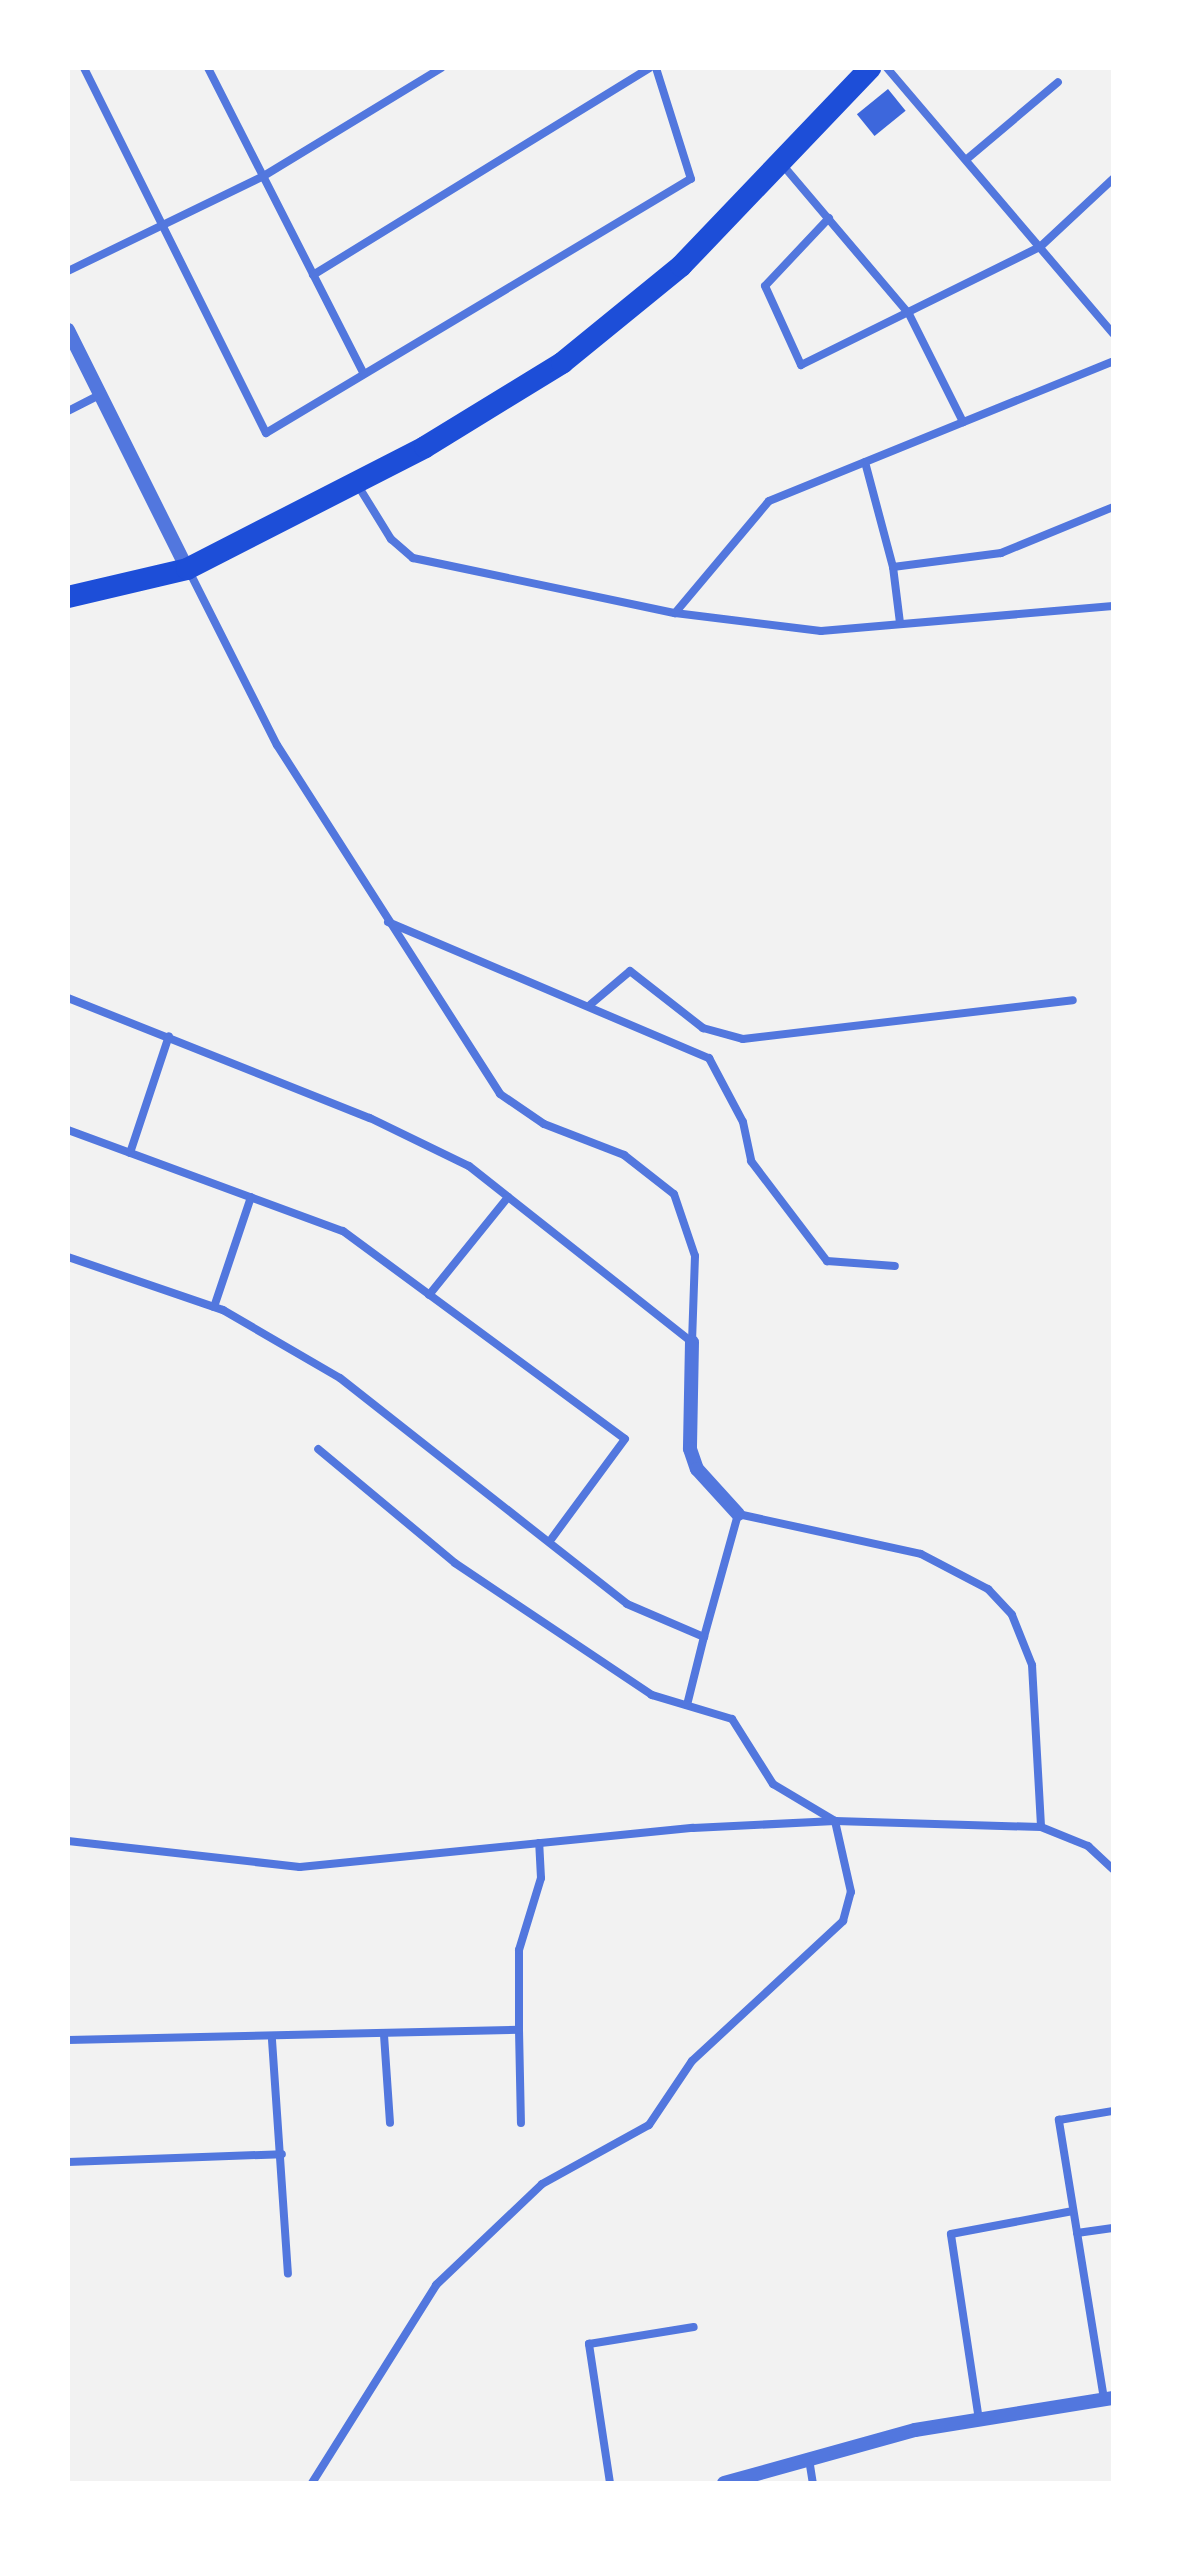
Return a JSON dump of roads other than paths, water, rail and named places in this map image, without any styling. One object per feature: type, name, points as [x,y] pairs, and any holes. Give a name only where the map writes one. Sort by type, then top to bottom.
[{"type":"highway","points":[[68,597],[187,569],[357,483],[562,363],[681,266],[870,68]]},
{"type":"street","points":[[84,68],[266,433],[691,179],[656,68]]},
{"type":"street","points":[[223,68],[210,71],[364,374]]},
{"type":"street","points":[[68,271],[262,177],[441,68]]},
{"type":"street","points":[[313,275],[649,68]]},
{"type":"street","points":[[887,68],[1113,334]]},
{"type":"street","points":[[967,159],[1058,82]]},
{"type":"street","points":[[780,161],[909,314],[963,422]]},
{"type":"street","points":[[829,218],[765,286],[801,365],[1040,247],[1113,179]]},
{"type":"street","points":[[68,330],[277,745],[388,922],[513,1108],[624,1155],[674,1194],[695,1256],[690,1449],[697,1469],[738,1514],[921,1554],[988,1589],[1012,1615],[1032,1665],[1041,1827]]},
{"type":"street","points":[[675,613],[769,501],[1113,361]]},
{"type":"street","points":[[68,411],[100,395]]},
{"type":"street","points":[[865,462],[893,567],[900,623]]},
{"type":"street","points":[[357,483],[391,539],[413,558],[675,613],[821,631],[1113,606]]},
{"type":"street","points":[[893,567],[1001,553],[1113,507]]},
{"type":"street","points":[[388,922],[591,1004],[709,1058],[743,1122],[751,1161],[827,1261],[895,1266]]},
{"type":"street","points":[[591,1004],[630,971],[703,1028],[743,1039],[1073,1000]]},
{"type":"street","points":[[68,998],[370,1118],[469,1166],[692,1342]]},
{"type":"street","points":[[130,1153],[169,1036]]},
{"type":"street","points":[[68,1130],[343,1231],[625,1439],[552,1538]]},
{"type":"street","points":[[214,1307],[251,1197]]},
{"type":"street","points":[[429,1295],[508,1197]]},
{"type":"street","points":[[68,1257],[214,1307],[340,1378],[552,1538],[627,1604],[704,1637]]},
{"type":"street","points":[[312,2483],[436,2285],[489,2227],[542,2184],[649,2125],[692,2061],[843,1921],[851,1892],[835,1821],[773,1784],[732,1719],[652,1695],[455,1563],[318,1449]]},
{"type":"street","points":[[687,1705],[738,1514]]},
{"type":"street","points":[[68,1841],[300,1867],[539,1843],[835,1821],[1041,1827],[1088,1846],[1113,1869]]},
{"type":"street","points":[[521,2123],[519,1950],[541,1878],[539,1843]]},
{"type":"street","points":[[68,2040],[272,2040],[519,2030]]},
{"type":"street","points":[[384,2035],[390,2123]]},
{"type":"street","points":[[272,2040],[288,2273]]},
{"type":"street","points":[[724,2483],[809,2459],[979,2420],[1108,2398],[1059,2120],[1113,2111]]},
{"type":"street","points":[[68,2162],[282,2154]]},
{"type":"street","points":[[979,2420],[951,2234],[1073,2211]]},
{"type":"street","points":[[1077,2233],[1113,2228]]},
{"type":"street","points":[[610,2483],[589,2344],[694,2327]]},
{"type":"street","points":[[809,2459],[813,2483]]}]
